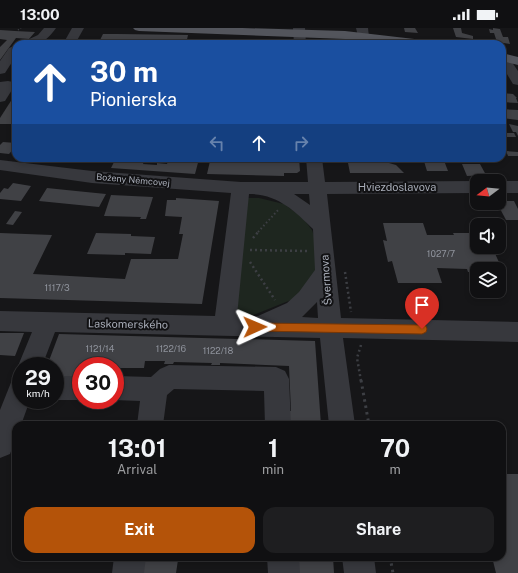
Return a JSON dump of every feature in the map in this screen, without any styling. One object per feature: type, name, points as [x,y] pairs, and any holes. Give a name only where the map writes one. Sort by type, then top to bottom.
[{"type":"main road","points":[[139,28],[300,35],[362,32],[403,40]]},
{"type":"main road","points":[[506,59],[518,61]]},
{"type":"street","points":[[37,40],[42,38],[50,28]]},
{"type":"street","points":[[71,40],[78,28]]},
{"type":"street","points":[[0,70],[12,52]]},
{"type":"street","points":[[506,64],[518,81]]},
{"type":"street","points":[[0,86],[8,85],[0,98]]},
{"type":"street","name":"Švermova","points":[[315,162],[322,227],[335,269],[330,327],[342,421]]},
{"type":"street","name":"Boženy Němcovej","points":[[0,166],[100,178],[242,188],[318,187]]},
{"type":"street","name":"Hviezdoslavova","points":[[318,187],[470,187]]},
{"type":"street","points":[[506,187],[518,187]]},
{"type":"street","points":[[240,326],[238,250],[242,188]]},
{"type":"street","name":"Boženy Němcovej","points":[[267,188],[286,196],[303,209],[322,227]]},
{"type":"street","name":"Laskomerského","points":[[240,326],[286,316],[308,300],[335,269]]},
{"type":"street","name":"Laskomerského","points":[[0,321],[518,332]]},
{"type":"street","points":[[33,357],[46,322]]},
{"type":"street","points":[[151,421],[155,389],[169,377],[276,379],[278,421]]},
{"type":"street","points":[[124,388],[155,389]]},
{"type":"street","points":[[0,444],[13,409]]},
{"type":"street","points":[[128,573],[130,561]]},
{"type":"street","points":[[283,561],[284,573]]},
{"type":"street","points":[[358,561],[360,573]]},
{"type":"path","points":[[238,250],[284,204]]},
{"type":"path","points":[[238,250],[310,251]]},
{"type":"path","points":[[238,250],[275,301]]},
{"type":"path","points":[[335,269],[351,313],[357,316],[362,340],[358,358],[367,421]]},
{"type":"path","points":[[391,561],[393,573]]},
{"type":"shaded area","points":[[247,198],[259,198],[284,204],[303,218],[312,230],[317,245],[318,268],[296,298],[251,316],[235,316]]},
{"type":"building","points":[[404,28],[415,28],[418,33],[405,32]]},
{"type":"building","points":[[453,28],[461,28],[462,33],[473,36],[473,39],[456,37]]},
{"type":"building","points":[[493,28],[500,29],[503,37],[508,37],[510,44],[506,43],[506,40],[496,40],[494,33],[490,33],[489,29],[493,30]]},
{"type":"building","points":[[0,30],[35,32],[29,39],[16,38],[12,40],[12,44],[0,60],[0,47],[7,40],[0,39]]},
{"type":"building","points":[[103,34],[188,35],[187,40],[100,40]]},
{"type":"building","points":[[506,93],[513,94],[517,98],[518,103],[506,102]]},
{"type":"building","points":[[12,99],[12,124],[0,124],[0,118]]},
{"type":"building","points":[[506,109],[518,110],[518,120],[506,118]]},
{"type":"building","points":[[509,124],[518,126],[518,136],[516,132],[513,132]]},
{"type":"building","points":[[506,133],[514,133],[516,137],[506,137]]},
{"type":"building","points":[[3,142],[12,143],[12,151],[9,154],[0,153],[0,145]]},
{"type":"building","points":[[506,151],[518,152],[518,156],[508,156]]},
{"type":"building","points":[[114,162],[144,162],[143,164],[157,165],[157,163],[167,164],[168,162],[198,162],[195,174],[111,168]]},
{"type":"building","points":[[210,162],[299,162],[300,171],[297,173],[284,173],[284,176],[207,174]]},
{"type":"building","points":[[348,162],[386,162],[396,165],[404,173],[350,173]]},
{"type":"building","points":[[424,162],[445,162],[448,171],[427,171]]},
{"type":"building","points":[[462,164],[480,164],[485,174],[470,174],[470,176],[467,176]]},
{"type":"building","points":[[13,183],[31,186],[21,201],[0,199],[0,193],[4,188],[8,189]]},
{"type":"building","points":[[47,188],[106,194],[99,207],[39,201]]},
{"type":"building","points":[[111,195],[153,197],[146,219],[140,219],[141,217],[104,216]]},
{"type":"building","points":[[176,198],[219,201],[202,304],[0,298],[0,233],[52,235],[33,274],[125,279],[131,259],[178,259],[183,234],[179,234],[182,217],[165,216],[167,200],[176,200]]},
{"type":"building","points":[[506,201],[514,201],[518,209],[518,220],[506,220],[501,210],[506,210]]},
{"type":"building","points":[[15,211],[22,212],[13,225],[6,224]]},
{"type":"building","points":[[383,223],[423,223],[427,235],[454,235],[453,233],[470,233],[470,254],[495,254],[499,262],[470,262],[470,272],[468,272],[467,269],[437,268],[442,283],[398,283],[392,261],[388,262],[383,240],[387,241]]},
{"type":"building","points":[[96,233],[131,234],[131,236],[155,237],[151,254],[87,254]]},
{"type":"building","points":[[0,333],[24,333],[15,356],[0,355]]},
{"type":"building","points":[[59,334],[315,341],[321,421],[289,420],[289,411],[291,411],[289,366],[220,363],[220,365],[211,365],[212,363],[174,362],[173,364],[164,364],[165,361],[145,361],[144,368],[124,368],[124,357],[72,357],[72,380],[64,380],[64,357],[50,357]]},
{"type":"building","points":[[506,474],[518,474],[518,573],[496,573],[493,561],[506,561]]},
{"type":"building","points":[[142,561],[178,561],[176,573],[140,573]]},
{"type":"building","points":[[298,561],[333,561],[334,573],[299,573]]},
{"type":"route","points":[[255,327],[293,326],[422,329]]}]
